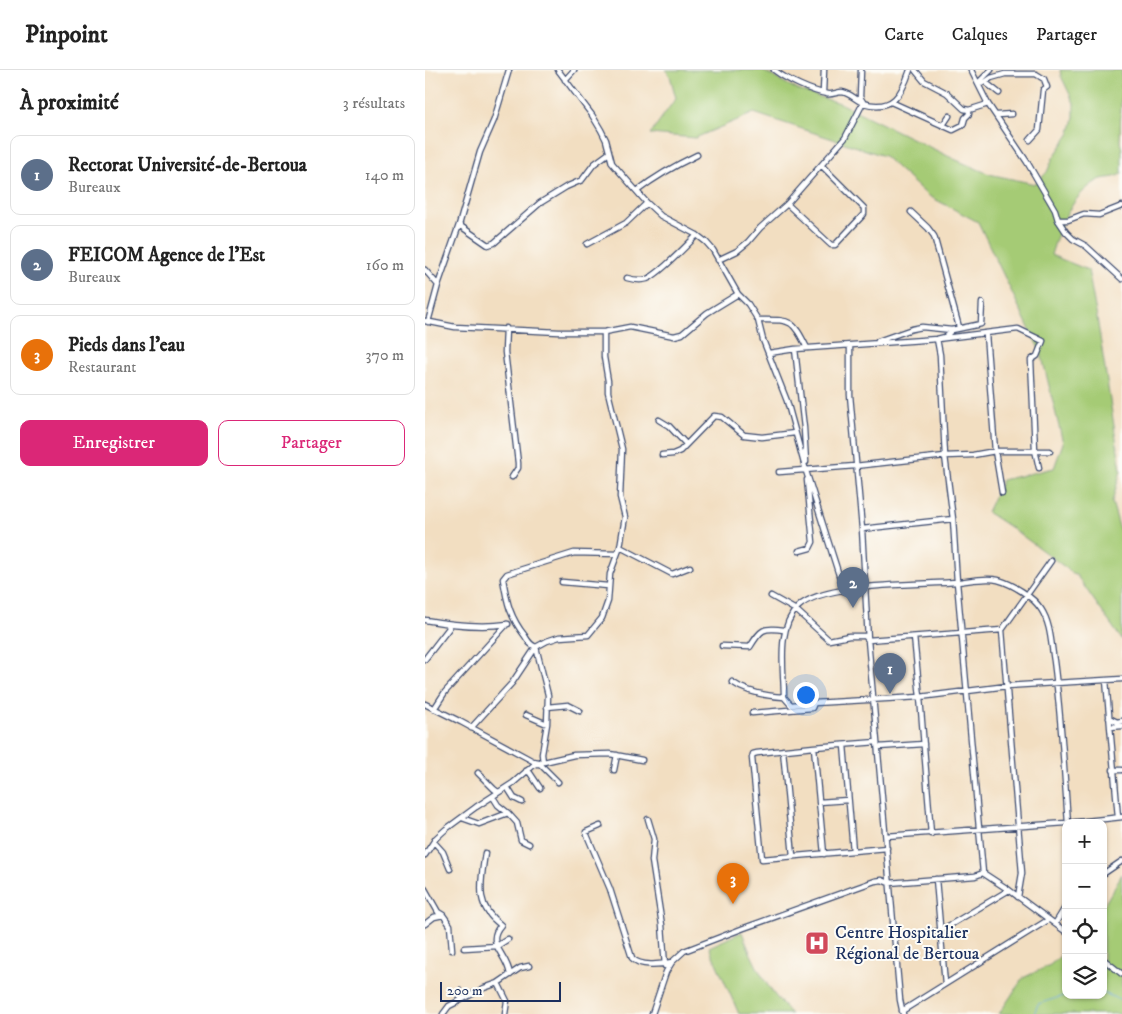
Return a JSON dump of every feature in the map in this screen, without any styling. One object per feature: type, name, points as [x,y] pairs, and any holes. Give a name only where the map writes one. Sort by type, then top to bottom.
[{"type":"street","points":[[509,70],[494,120],[480,152],[459,225],[426,321],[455,327],[559,332],[604,332],[630,327],[674,336],[682,334],[707,313],[738,294]]},
{"type":"street","points":[[558,70],[596,122],[606,140],[612,162],[647,203],[668,221],[697,235],[713,250],[738,294],[755,312],[759,320],[763,340],[787,402],[844,591]]},
{"type":"street","points":[[565,80],[574,70]]},
{"type":"street","points":[[774,70],[790,80],[823,92],[832,94],[843,92],[863,103],[880,104],[896,99],[903,89],[910,70]]},
{"type":"street","points":[[823,92],[824,70]]},
{"type":"street","points":[[861,70],[860,97],[863,103]]},
{"type":"street","points":[[915,70],[924,81],[947,93],[962,108],[969,110],[988,104]]},
{"type":"street","points":[[971,70],[988,104],[1032,170],[1055,210],[1058,220],[1069,236],[1086,246],[1122,279]]},
{"type":"street","points":[[978,83],[991,70]]},
{"type":"street","points":[[978,83],[1005,74],[1036,74],[1044,79],[1047,87],[1043,90],[1041,98],[1039,130],[1031,140]]},
{"type":"street","points":[[985,82],[999,93]]},
{"type":"street","points":[[891,102],[953,130],[957,130],[963,125],[969,110]]},
{"type":"street","points":[[718,260],[737,251],[787,204],[822,166],[834,148],[845,138],[863,103]]},
{"type":"street","points":[[997,115],[1012,114]]},
{"type":"street","points":[[943,125],[949,116]]},
{"type":"street","points":[[459,225],[481,242],[488,245],[493,243],[540,203],[566,187],[582,180],[594,164],[609,153]]},
{"type":"street","points":[[637,192],[679,163],[697,155]]},
{"type":"street","points":[[787,204],[831,246],[835,245],[863,214],[863,208],[822,166]]},
{"type":"street","points":[[587,244],[626,223],[647,203]]},
{"type":"street","points":[[1058,220],[1068,220],[1084,214],[1099,214],[1122,206]]},
{"type":"street","points":[[911,212],[934,236],[959,327]]},
{"type":"street","points":[[627,278],[637,281],[648,279],[697,235]]},
{"type":"street","points":[[425,270],[438,285]]},
{"type":"street","points":[[937,339],[945,337],[952,330],[959,327],[981,324],[982,303]]},
{"type":"street","points":[[755,312],[770,320]]},
{"type":"street","points":[[759,320],[785,320],[791,323],[800,334],[807,348]]},
{"type":"street","points":[[850,346],[877,342],[911,329],[922,327],[952,330]]},
{"type":"street","points":[[506,328],[506,366],[518,468],[512,478]]},
{"type":"street","points":[[769,353],[795,349],[937,339],[1018,329],[1043,341],[1037,356],[1031,360],[1035,450],[1039,468]]},
{"type":"street","points":[[471,728],[511,682],[536,647],[547,640],[559,637],[588,635],[602,618],[608,601],[609,574],[620,547],[625,518],[620,497],[622,449],[610,402],[609,380],[605,369],[604,332]]},
{"type":"street","points":[[986,334],[995,451],[1002,493]]},
{"type":"street","points":[[937,339],[940,355],[945,456],[953,519],[983,873]]},
{"type":"street","points":[[850,346],[850,395],[862,529],[868,640],[902,1013],[1048,920]]},
{"type":"street","points":[[795,349],[804,428],[813,542],[809,548],[799,551]]},
{"type":"street","points":[[662,455],[676,453],[714,416],[722,417],[744,435],[762,437],[795,433]]},
{"type":"street","points":[[659,420],[669,426],[686,444]]},
{"type":"street","points":[[779,472],[973,455],[995,451],[1050,451]]},
{"type":"street","points":[[862,529],[953,519]]},
{"type":"street","points":[[620,547],[672,574],[690,567]]},
{"type":"street","points":[[536,647],[531,645],[515,623],[505,592],[503,579],[507,574],[574,553],[617,554]]},
{"type":"street","points":[[1018,897],[1022,873],[1002,630],[1051,561]]},
{"type":"street","points":[[1067,819],[1057,682],[1048,626],[1043,611],[1032,598],[999,580],[986,579],[865,587],[818,595],[799,605],[785,630],[783,651],[784,697],[791,705],[968,692],[1007,686],[1057,682],[1122,679]]},
{"type":"street","points":[[562,582],[609,586]]},
{"type":"street","points":[[771,596],[796,610],[829,640],[849,636],[865,636],[868,640],[1002,630]]},
{"type":"street","points":[[425,620],[470,626],[515,623]]},
{"type":"street","points":[[425,659],[449,628],[448,624]]},
{"type":"street","points":[[434,709],[451,684],[507,624]]},
{"type":"street","points":[[722,646],[751,647],[759,633],[769,628],[785,630]]},
{"type":"street","points":[[914,637],[931,834]]},
{"type":"street","points":[[536,647],[548,695],[543,762]]},
{"type":"street","points":[[1102,819],[1120,817],[1113,770],[1106,680]]},
{"type":"street","points":[[731,682],[739,687],[775,697],[784,697]]},
{"type":"street","points":[[752,712],[812,708],[814,703]]},
{"type":"street","points":[[425,704],[533,761],[543,762]]},
{"type":"street","points":[[547,708],[568,705],[580,711]]},
{"type":"street","points":[[526,715],[547,724]]},
{"type":"street","points":[[1109,718],[1117,722],[1122,721]]},
{"type":"street","points":[[1109,727],[1122,726]]},
{"type":"street","points":[[887,848],[762,859],[753,754],[844,745],[924,744]]},
{"type":"street","points":[[844,745],[853,851]]},
{"type":"street","points":[[814,747],[823,854]]},
{"type":"street","points":[[783,750],[793,856]]},
{"type":"street","points":[[425,855],[446,829],[507,787],[535,764],[574,755],[617,755],[642,760]]},
{"type":"street","points":[[614,770],[617,755]]},
{"type":"street","points":[[535,764],[540,764],[558,782]]},
{"type":"street","points":[[1113,770],[1122,770]]},
{"type":"street","points":[[526,771],[530,773],[540,788]]},
{"type":"street","points":[[478,772],[498,792]]},
{"type":"street","points":[[507,787],[515,798],[522,802]]},
{"type":"street","points":[[493,797],[517,823],[521,840],[529,844]]},
{"type":"street","points":[[819,802],[848,800]]},
{"type":"street","points":[[462,818],[479,824],[508,813]]},
{"type":"street","points":[[648,819],[654,839],[651,861],[662,925],[666,972]]},
{"type":"street","points":[[886,836],[1062,823]]},
{"type":"street","points":[[600,826],[586,832],[610,889],[632,958],[641,963],[665,964],[671,962],[692,947],[875,881],[882,880],[889,883],[975,876],[983,873]]},
{"type":"street","points":[[434,842],[443,852],[450,869]]},
{"type":"street","points":[[485,853],[480,891],[483,904],[501,925],[496,931],[494,942],[507,964],[510,975]]},
{"type":"street","points":[[1107,871],[1122,861]]},
{"type":"street","points":[[983,873],[1062,929]]},
{"type":"street","points":[[936,879],[945,984]]},
{"type":"street","points":[[425,889],[439,912],[450,925],[452,950]]},
{"type":"street","points":[[895,937],[940,931],[1009,890]]},
{"type":"street","points":[[1055,924],[1064,909]]},
{"type":"street","points":[[425,924],[434,917],[443,915]]},
{"type":"street","points":[[464,948],[497,946],[508,939]]},
{"type":"street","points":[[652,1014],[671,962]]},
{"type":"street","points":[[1107,962],[1122,974]]},
{"type":"street","points":[[443,1014],[449,1006],[498,983],[520,968],[529,966]]},
{"type":"street","points":[[498,983],[507,1000],[505,1014]]},
{"type":"street","points":[[460,991],[461,1000]]},
{"type":"green space","points":[[666,70],[761,70],[798,90],[842,104],[954,159],[989,174],[1035,184],[1047,172],[1053,158],[1070,133],[1074,118],[1074,103],[1060,70],[1122,70],[1120,142],[1122,149],[1122,173],[1097,181],[1080,195],[1062,224],[1051,255],[1088,270],[1097,318],[1121,470],[1112,502],[1122,537],[1122,640],[1077,576],[987,512],[1002,480],[1054,468],[1063,443],[1041,353],[978,222],[927,195],[884,156],[754,113],[695,138],[650,134],[676,98],[670,76]]},
{"type":"green space","points":[[1122,874],[1122,1014],[999,1014],[1023,978],[1050,965],[1062,954],[1062,999],[1107,999],[1107,900]]},
{"type":"green space","points":[[742,932],[762,976],[791,1014],[739,1014],[709,947]]},
{"type":"waterway","points":[[1107,994],[1122,1000]]},
{"type":"waterway","points":[[1034,1014],[1038,1004],[1062,996]]},
{"type":"place","name":"FEICOM Agence de l'Est","points":[[853,608]]},
{"type":"place","name":"Rectorat Université-de-Bertoua","points":[[890,694]]},
{"type":"place","name":"Pieds dans l'eau","points":[[733,904]]},
{"type":"place","name":"Centre Hospitalier Régional de Bertoua","points":[[817,943]]}]
